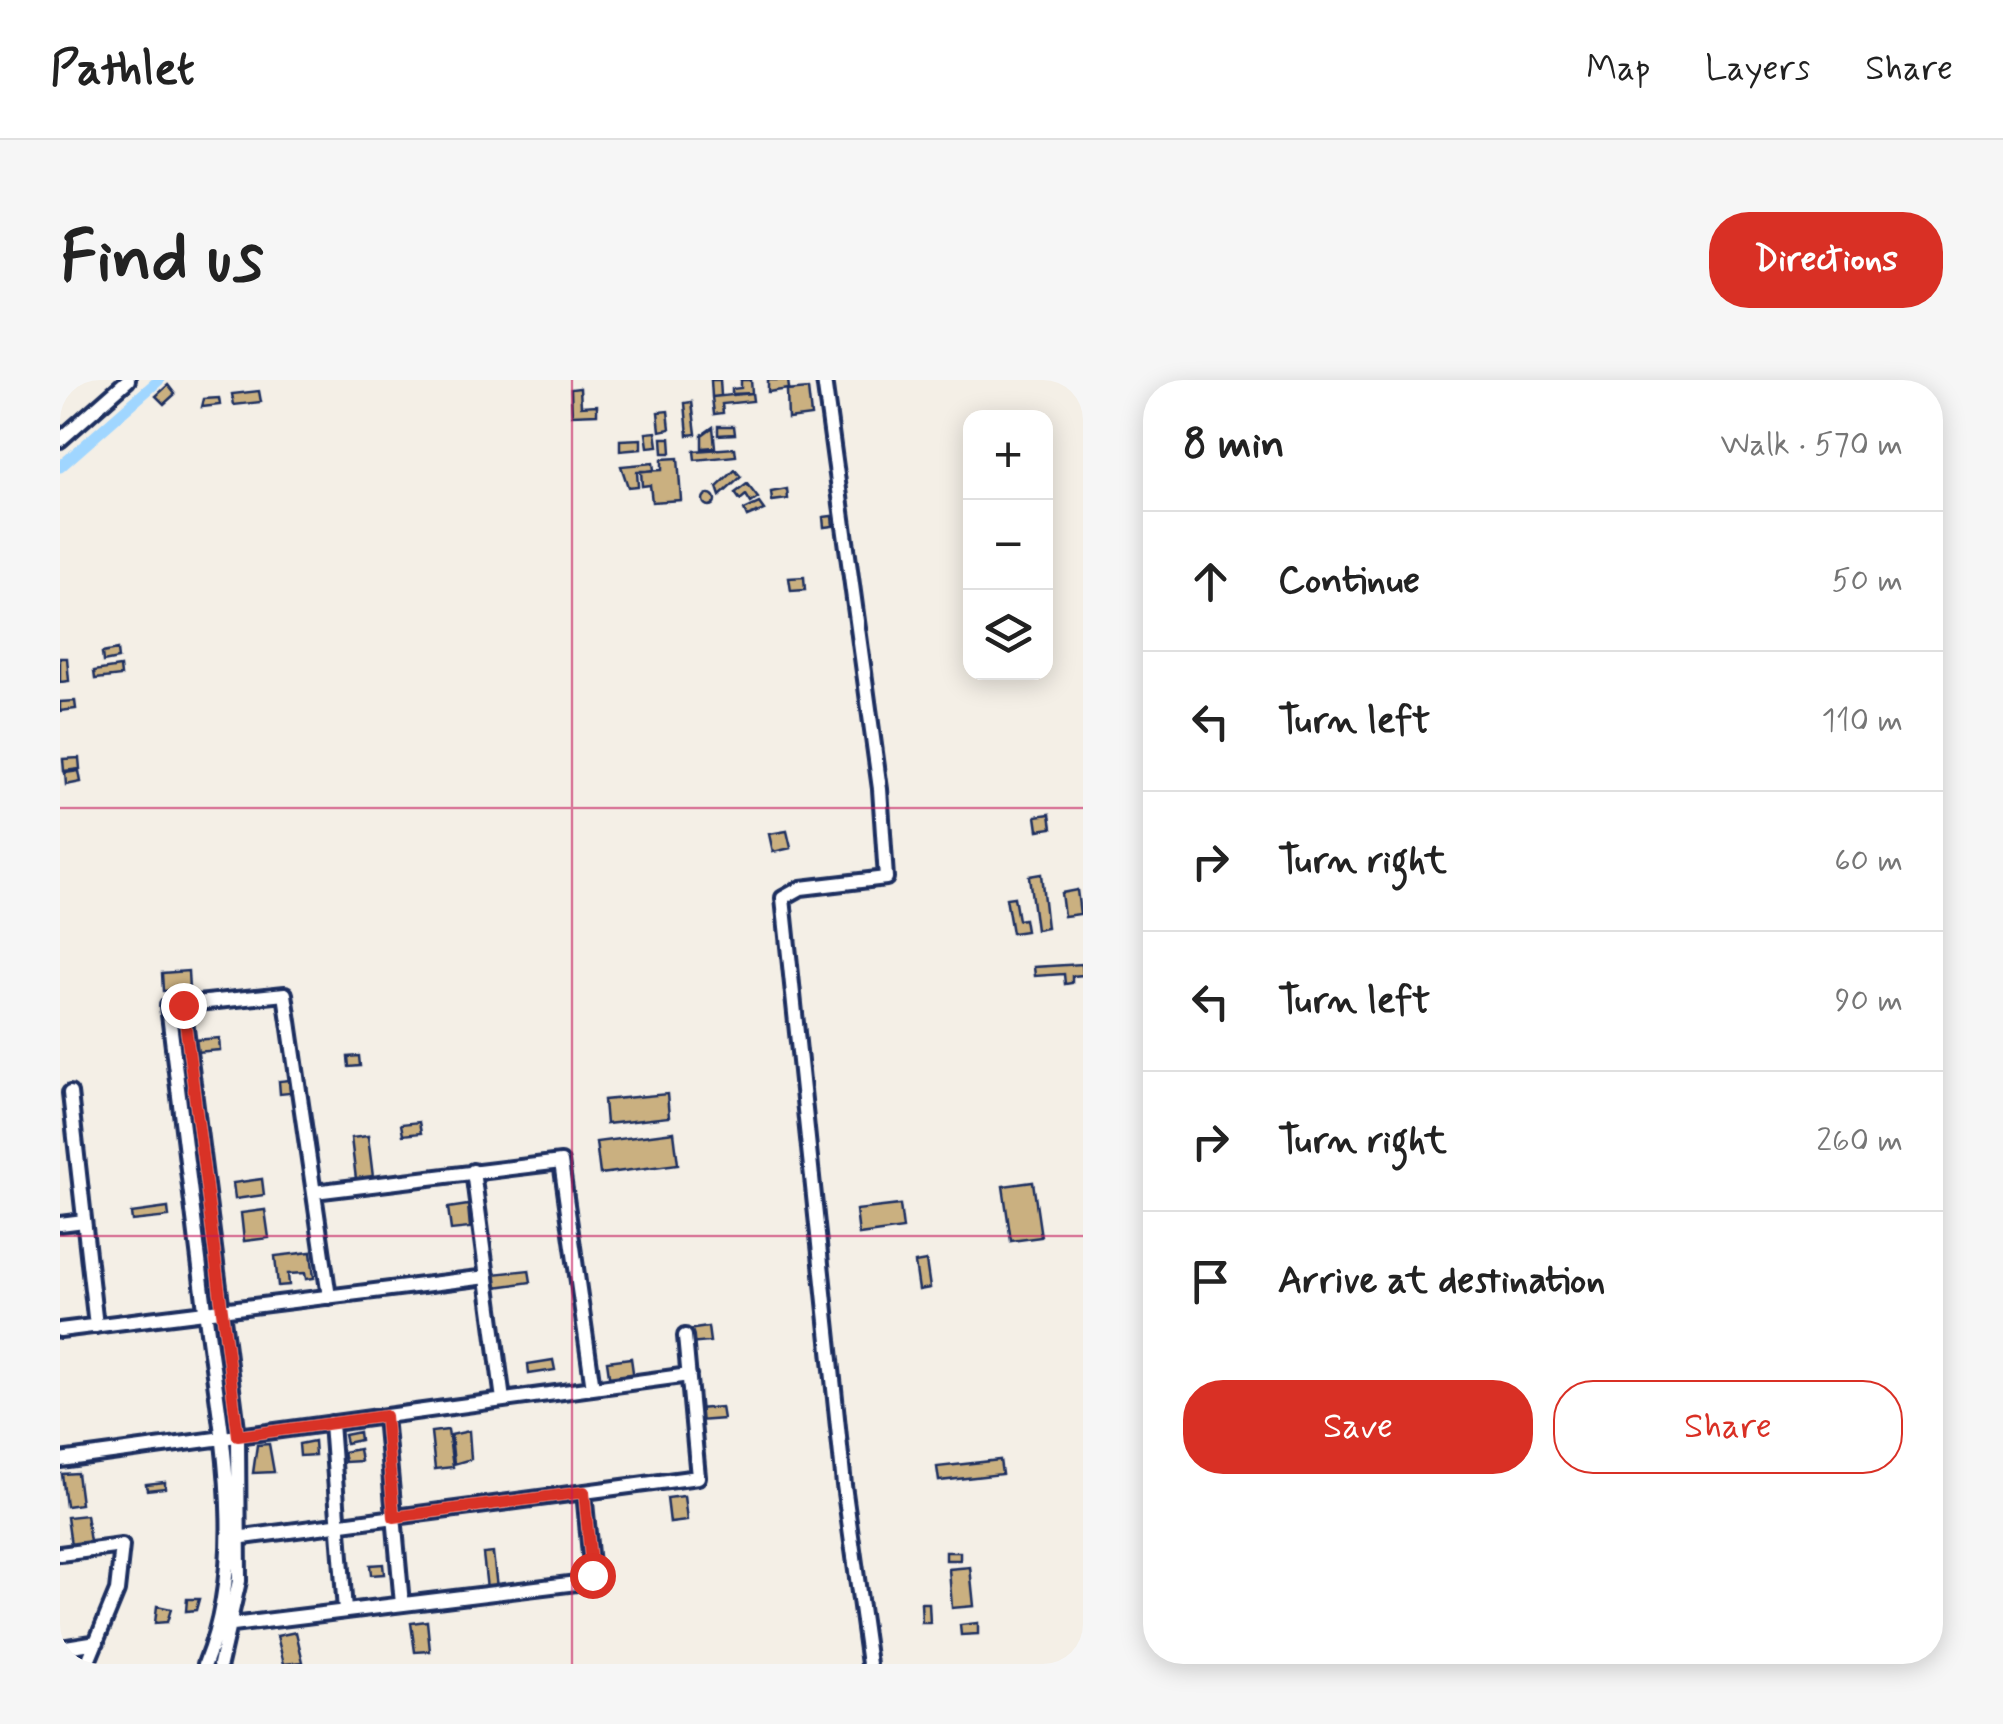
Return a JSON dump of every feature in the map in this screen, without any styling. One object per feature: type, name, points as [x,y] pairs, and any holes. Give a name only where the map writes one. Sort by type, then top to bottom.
[{"type":"street","points":[[60,440],[128,380]]},
{"type":"street","points":[[824,380],[880,789],[886,878],[802,888],[783,898],[844,1485],[868,1664]]},
{"type":"street","points":[[205,1664],[218,1624],[235,1538],[168,1006],[285,994],[328,1297]]},
{"type":"street","points":[[183,1005],[238,1436],[232,1625],[220,1664]]},
{"type":"street","points":[[70,1093],[96,1326]]},
{"type":"street","points":[[314,1192],[560,1162],[593,1388]]},
{"type":"street","points":[[473,1171],[502,1400]]},
{"type":"street","points":[[60,1224],[84,1221]]},
{"type":"street","points":[[60,1330],[486,1277]]},
{"type":"street","points":[[235,1538],[698,1477],[685,1336]]},
{"type":"street","points":[[60,1460],[688,1375]]},
{"type":"street","points":[[385,1416],[402,1604]]},
{"type":"street","points":[[331,1423],[345,1611]]},
{"type":"street","points":[[232,1625],[585,1582],[592,1575],[584,1492]]},
{"type":"street","points":[[60,1554],[122,1546],[117,1591],[87,1664]]},
{"type":"street","points":[[60,1648],[97,1642]]},
{"type":"building","points":[[711,380],[720,380],[721,396],[712,397]]},
{"type":"building","points":[[741,380],[751,380],[752,393],[732,394],[732,389],[741,388]]},
{"type":"building","points":[[768,380],[788,380],[789,389],[768,392]]},
{"type":"building","points":[[168,385],[175,394],[164,404],[156,396]]},
{"type":"building","points":[[580,388],[581,406],[597,405],[597,414],[572,415],[571,389]]},
{"type":"building","points":[[808,389],[811,416],[788,419],[787,391]]},
{"type":"building","points":[[259,391],[261,402],[234,405],[232,394]]},
{"type":"building","points":[[752,393],[753,401],[722,404],[723,413],[714,414],[712,397]]},
{"type":"building","points":[[219,398],[220,405],[202,407],[204,399]]},
{"type":"building","points":[[692,402],[696,434],[688,435],[685,403]]},
{"type":"building","points":[[668,411],[670,429],[660,431],[658,412]]},
{"type":"building","points":[[718,426],[734,426],[735,434],[718,435]]},
{"type":"building","points":[[713,427],[715,447],[702,448],[702,435]]},
{"type":"building","points":[[656,432],[658,446],[648,447],[646,433]]},
{"type":"building","points":[[662,438],[670,438],[671,453],[663,453]]},
{"type":"building","points":[[641,439],[641,449],[620,451],[620,440]]},
{"type":"building","points":[[735,448],[736,456],[695,460],[694,451]]},
{"type":"building","points":[[678,458],[681,500],[652,502],[650,485],[642,486],[641,471],[662,470],[662,459]]},
{"type":"building","points":[[653,463],[654,470],[637,472],[638,486],[628,487],[621,466]]},
{"type":"building","points":[[735,470],[741,477],[720,496],[717,487]]},
{"type":"building","points":[[747,484],[758,498],[751,503],[746,495],[740,500],[735,493]]},
{"type":"building","points":[[787,489],[788,499],[772,501],[771,492]]},
{"type":"building","points":[[709,494],[715,500],[709,506],[703,500]]},
{"type":"building","points":[[759,503],[764,510],[747,517],[744,510]]},
{"type":"building","points":[[832,516],[833,526],[824,527],[823,517]]},
{"type":"building","points":[[804,577],[805,590],[791,591],[789,578]]},
{"type":"building","points":[[117,650],[118,659],[103,662],[102,653]]},
{"type":"building","points":[[60,658],[67,658],[69,681],[60,682]]},
{"type":"building","points":[[120,667],[121,676],[95,679],[94,671]]},
{"type":"building","points":[[75,701],[76,709],[60,711],[60,702]]},
{"type":"building","points":[[79,758],[80,769],[64,771],[63,759]]},
{"type":"building","points":[[79,771],[81,782],[66,785],[65,773]]},
{"type":"building","points":[[1050,814],[1052,828],[1038,830],[1036,816]]},
{"type":"building","points":[[787,831],[791,848],[773,852],[769,834]]},
{"type":"building","points":[[1041,874],[1047,928],[1036,930],[1029,876]]},
{"type":"building","points":[[1077,890],[1080,914],[1064,916],[1061,893]]},
{"type":"building","points":[[1014,897],[1018,920],[1024,919],[1026,931],[1012,933],[1006,898]]},
{"type":"building","points":[[1082,964],[1083,975],[1072,976],[1072,983],[1065,984],[1064,974],[1035,976],[1034,967]]},
{"type":"building","points":[[188,971],[189,989],[163,991],[162,973]]},
{"type":"building","points":[[219,1038],[220,1050],[196,1052],[195,1040]]},
{"type":"building","points":[[359,1056],[360,1066],[349,1067],[348,1057]]},
{"type":"building","points":[[289,1080],[290,1093],[280,1094],[279,1081]]},
{"type":"building","points":[[667,1094],[669,1117],[606,1124],[604,1100]]},
{"type":"building","points":[[419,1122],[421,1133],[403,1135],[401,1124]]},
{"type":"building","points":[[674,1132],[678,1164],[600,1174],[596,1142]]},
{"type":"building","points":[[368,1136],[373,1177],[356,1179],[351,1138]]},
{"type":"building","points":[[262,1179],[264,1195],[235,1199],[233,1183]]},
{"type":"building","points":[[1033,1182],[1041,1237],[1011,1241],[1003,1186]]},
{"type":"building","points":[[468,1205],[470,1228],[451,1230],[448,1208]]},
{"type":"building","points":[[900,1205],[903,1229],[859,1235],[856,1210]]},
{"type":"building","points":[[168,1208],[169,1217],[132,1221],[131,1213]]},
{"type":"building","points":[[265,1210],[269,1238],[244,1241],[241,1213]]},
{"type":"building","points":[[311,1252],[314,1278],[306,1279],[305,1273],[288,1274],[289,1285],[278,1286],[275,1256]]},
{"type":"building","points":[[926,1261],[930,1288],[919,1290],[915,1263]]},
{"type":"building","points":[[529,1270],[531,1282],[495,1287],[493,1274]]},
{"type":"building","points":[[708,1327],[710,1342],[689,1344],[687,1330]]},
{"type":"building","points":[[631,1358],[634,1379],[610,1382],[607,1361]]},
{"type":"building","points":[[553,1360],[555,1370],[529,1374],[528,1364]]},
{"type":"building","points":[[721,1407],[723,1419],[698,1421],[697,1409]]},
{"type":"building","points":[[448,1430],[453,1467],[435,1469],[431,1432]]},
{"type":"building","points":[[469,1431],[471,1459],[454,1464],[451,1435]]},
{"type":"building","points":[[359,1432],[360,1440],[346,1443],[344,1435]]},
{"type":"building","points":[[314,1441],[315,1455],[300,1456],[299,1444]]},
{"type":"building","points":[[269,1444],[274,1472],[253,1473],[257,1445]]},
{"type":"building","points":[[359,1449],[361,1461],[345,1462],[343,1452]]},
{"type":"building","points":[[1000,1460],[1002,1474],[939,1481],[937,1467]]},
{"type":"building","points":[[77,1473],[81,1504],[66,1506],[62,1474]]},
{"type":"building","points":[[165,1482],[165,1488],[147,1490],[146,1484]]},
{"type":"building","points":[[684,1496],[687,1521],[670,1523],[667,1498]]},
{"type":"building","points":[[86,1515],[90,1542],[71,1545],[67,1517]]},
{"type":"building","points":[[946,1552],[960,1552],[960,1560],[946,1560]]},
{"type":"building","points":[[493,1553],[497,1588],[487,1589],[483,1554]]},
{"type":"building","points":[[383,1564],[384,1574],[371,1575],[370,1565]]},
{"type":"building","points":[[970,1567],[974,1606],[952,1608],[949,1569]]},
{"type":"building","points":[[187,1599],[199,1599],[196,1610],[186,1611]]},
{"type":"building","points":[[921,1603],[929,1603],[930,1623],[922,1623]]},
{"type":"building","points":[[157,1606],[171,1609],[167,1622],[155,1623]]},
{"type":"building","points":[[427,1621],[430,1651],[415,1652],[411,1623]]},
{"type":"building","points":[[978,1623],[978,1634],[961,1635],[960,1625]]},
{"type":"building","points":[[296,1632],[303,1662],[284,1664],[277,1636]]},
{"type":"waterway","points":[[60,467],[159,380]]},
{"type":"route","points":[[183,1005],[238,1436],[385,1416],[394,1517],[584,1492],[592,1575]]}]
